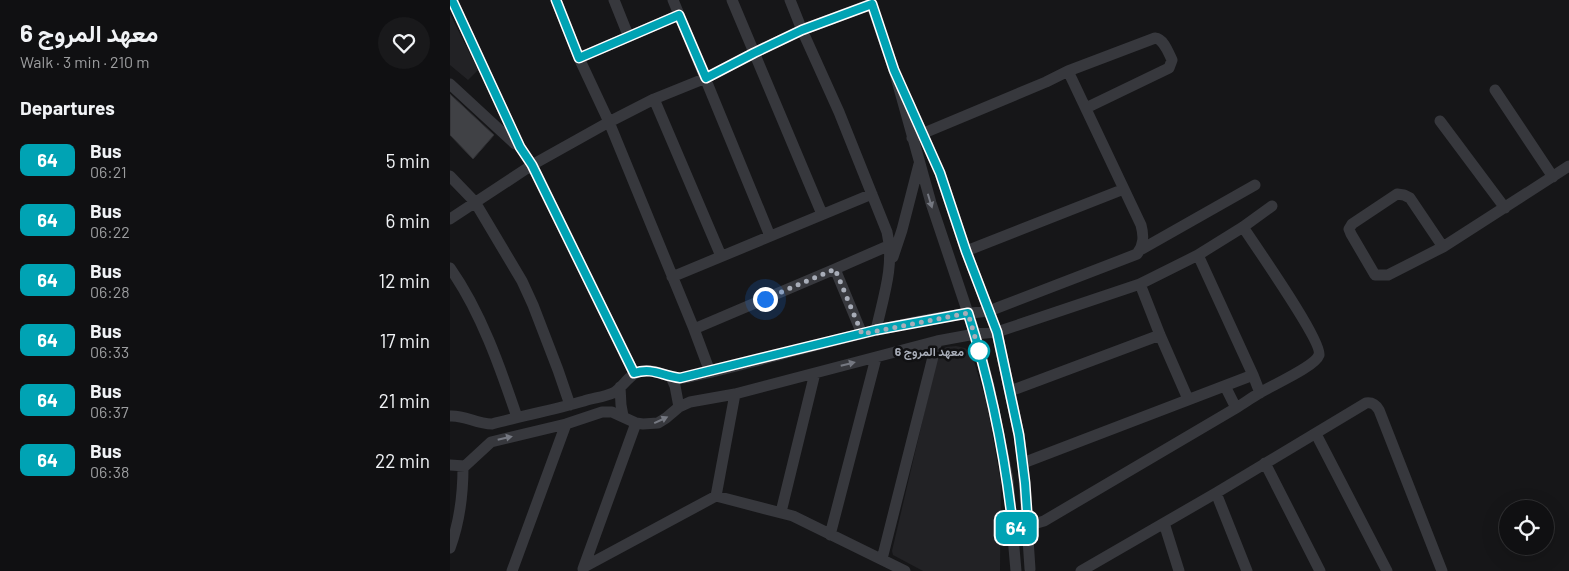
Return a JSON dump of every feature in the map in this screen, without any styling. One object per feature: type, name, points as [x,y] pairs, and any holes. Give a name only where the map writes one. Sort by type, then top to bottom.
[{"type":"street","points":[[452,0],[520,147],[532,165],[634,373]]},
{"type":"street","points":[[556,0],[694,329],[710,372]]},
{"type":"street","points":[[614,0],[628,36]]},
{"type":"street","points":[[673,0],[770,236]]},
{"type":"street","points":[[732,0],[822,214]]},
{"type":"street","points":[[790,0],[840,112],[884,221],[890,244],[890,265]]},
{"type":"street","points":[[450,219],[532,165],[608,122],[706,78],[802,30],[871,2],[917,136],[940,173],[966,251],[997,332],[1023,463],[1032,570],[1023,568],[1016,571],[1008,479],[989,386],[975,334],[919,163],[917,136]]},
{"type":"street","points":[[579,58],[679,15]]},
{"type":"street","points":[[917,136],[1068,71],[1155,38],[1162,41],[1172,60],[1169,68],[1086,108]]},
{"type":"street","points":[[1068,71],[1141,225],[1143,233],[1142,249]]},
{"type":"street","points":[[450,84],[520,147]]},
{"type":"street","points":[[1495,90],[1553,177]]},
{"type":"street","points":[[654,100],[721,256]]},
{"type":"street","points":[[1440,121],[1505,208]]},
{"type":"street","points":[[876,330],[890,265],[902,230],[919,163]]},
{"type":"street","points":[[1443,246],[1410,198],[1404,195],[1397,194],[1352,224],[1349,229],[1375,275],[1388,275],[1443,246],[1569,166]]},
{"type":"street","points":[[450,176],[475,202],[522,281],[534,304],[570,405]]},
{"type":"street","points":[[450,416],[482,424],[492,424],[612,393],[634,373],[643,370],[651,370],[680,378],[876,330],[968,313],[989,311],[1137,254],[1142,249],[1255,185]]},
{"type":"street","points":[[966,251],[1124,190]]},
{"type":"street","points":[[672,277],[872,194]]},
{"type":"street","points":[[450,466],[463,467],[469,464],[486,445],[496,440],[566,424],[602,412],[612,412],[636,423],[658,423],[679,407],[690,402],[735,394],[936,341],[997,332],[1140,284],[1198,255],[1272,206]]},
{"type":"street","points":[[1013,529],[1044,520],[1290,377],[1315,360],[1319,355],[1316,341],[1243,227]]},
{"type":"street","points":[[694,329],[890,244]]},
{"type":"street","points":[[1198,255],[1260,393]]},
{"type":"street","points":[[450,268],[485,334],[518,417]]},
{"type":"street","points":[[835,269],[862,334]]},
{"type":"street","points":[[1140,284],[1188,399]]},
{"type":"street","points":[[1010,391],[1160,335]]},
{"type":"street","points":[[882,559],[936,341]]},
{"type":"street","points":[[830,535],[876,358]]},
{"type":"street","points":[[781,512],[815,373]]},
{"type":"street","points":[[1023,463],[1253,375]]},
{"type":"street","points":[[671,377],[675,386],[679,407]]},
{"type":"street","points":[[1225,386],[1236,408]]},
{"type":"street","points":[[620,387],[623,416]]},
{"type":"street","points":[[716,496],[735,394]]},
{"type":"street","points":[[1080,571],[1216,493],[1366,403],[1377,407],[1442,571]]},
{"type":"street","points":[[583,569],[636,423]]},
{"type":"street","points":[[482,424],[486,445]]},
{"type":"street","points":[[512,571],[566,424]]},
{"type":"street","points":[[1316,434],[1387,571]]},
{"type":"street","points":[[1266,463],[1320,571]]},
{"type":"street","points":[[450,548],[455,535],[462,502],[463,467]]},
{"type":"street","points":[[1216,493],[1247,571]]},
{"type":"street","points":[[583,569],[716,496],[793,516],[904,571]]},
{"type":"street","points":[[1164,523],[1179,571]]},
{"type":"shaded area","points":[[450,14],[478,70],[468,80],[450,65]]},
{"type":"shaded area","name":"معهد المروج 6","points":[[956,346],[965,348],[972,355],[987,404],[1001,483],[1000,571],[923,571],[893,555],[892,551],[938,354],[946,347]]},
{"type":"building","points":[[450,94],[494,135],[473,159],[450,135]]},
{"type":"bus line","name":"64","points":[[452,0],[520,147],[532,165],[634,373],[651,370],[680,378],[876,330],[968,313],[989,386],[999,430],[1008,479],[1013,529],[1028,526],[1019,435],[997,332],[966,251],[940,173],[894,70],[872,4],[802,30],[706,78],[679,15],[579,58],[556,0]]},
{"type":"place","name":"معهد المروج 6","points":[[979,351]]},
{"type":"route","points":[[765,299],[835,269],[862,334],[968,313],[979,351]]}]
